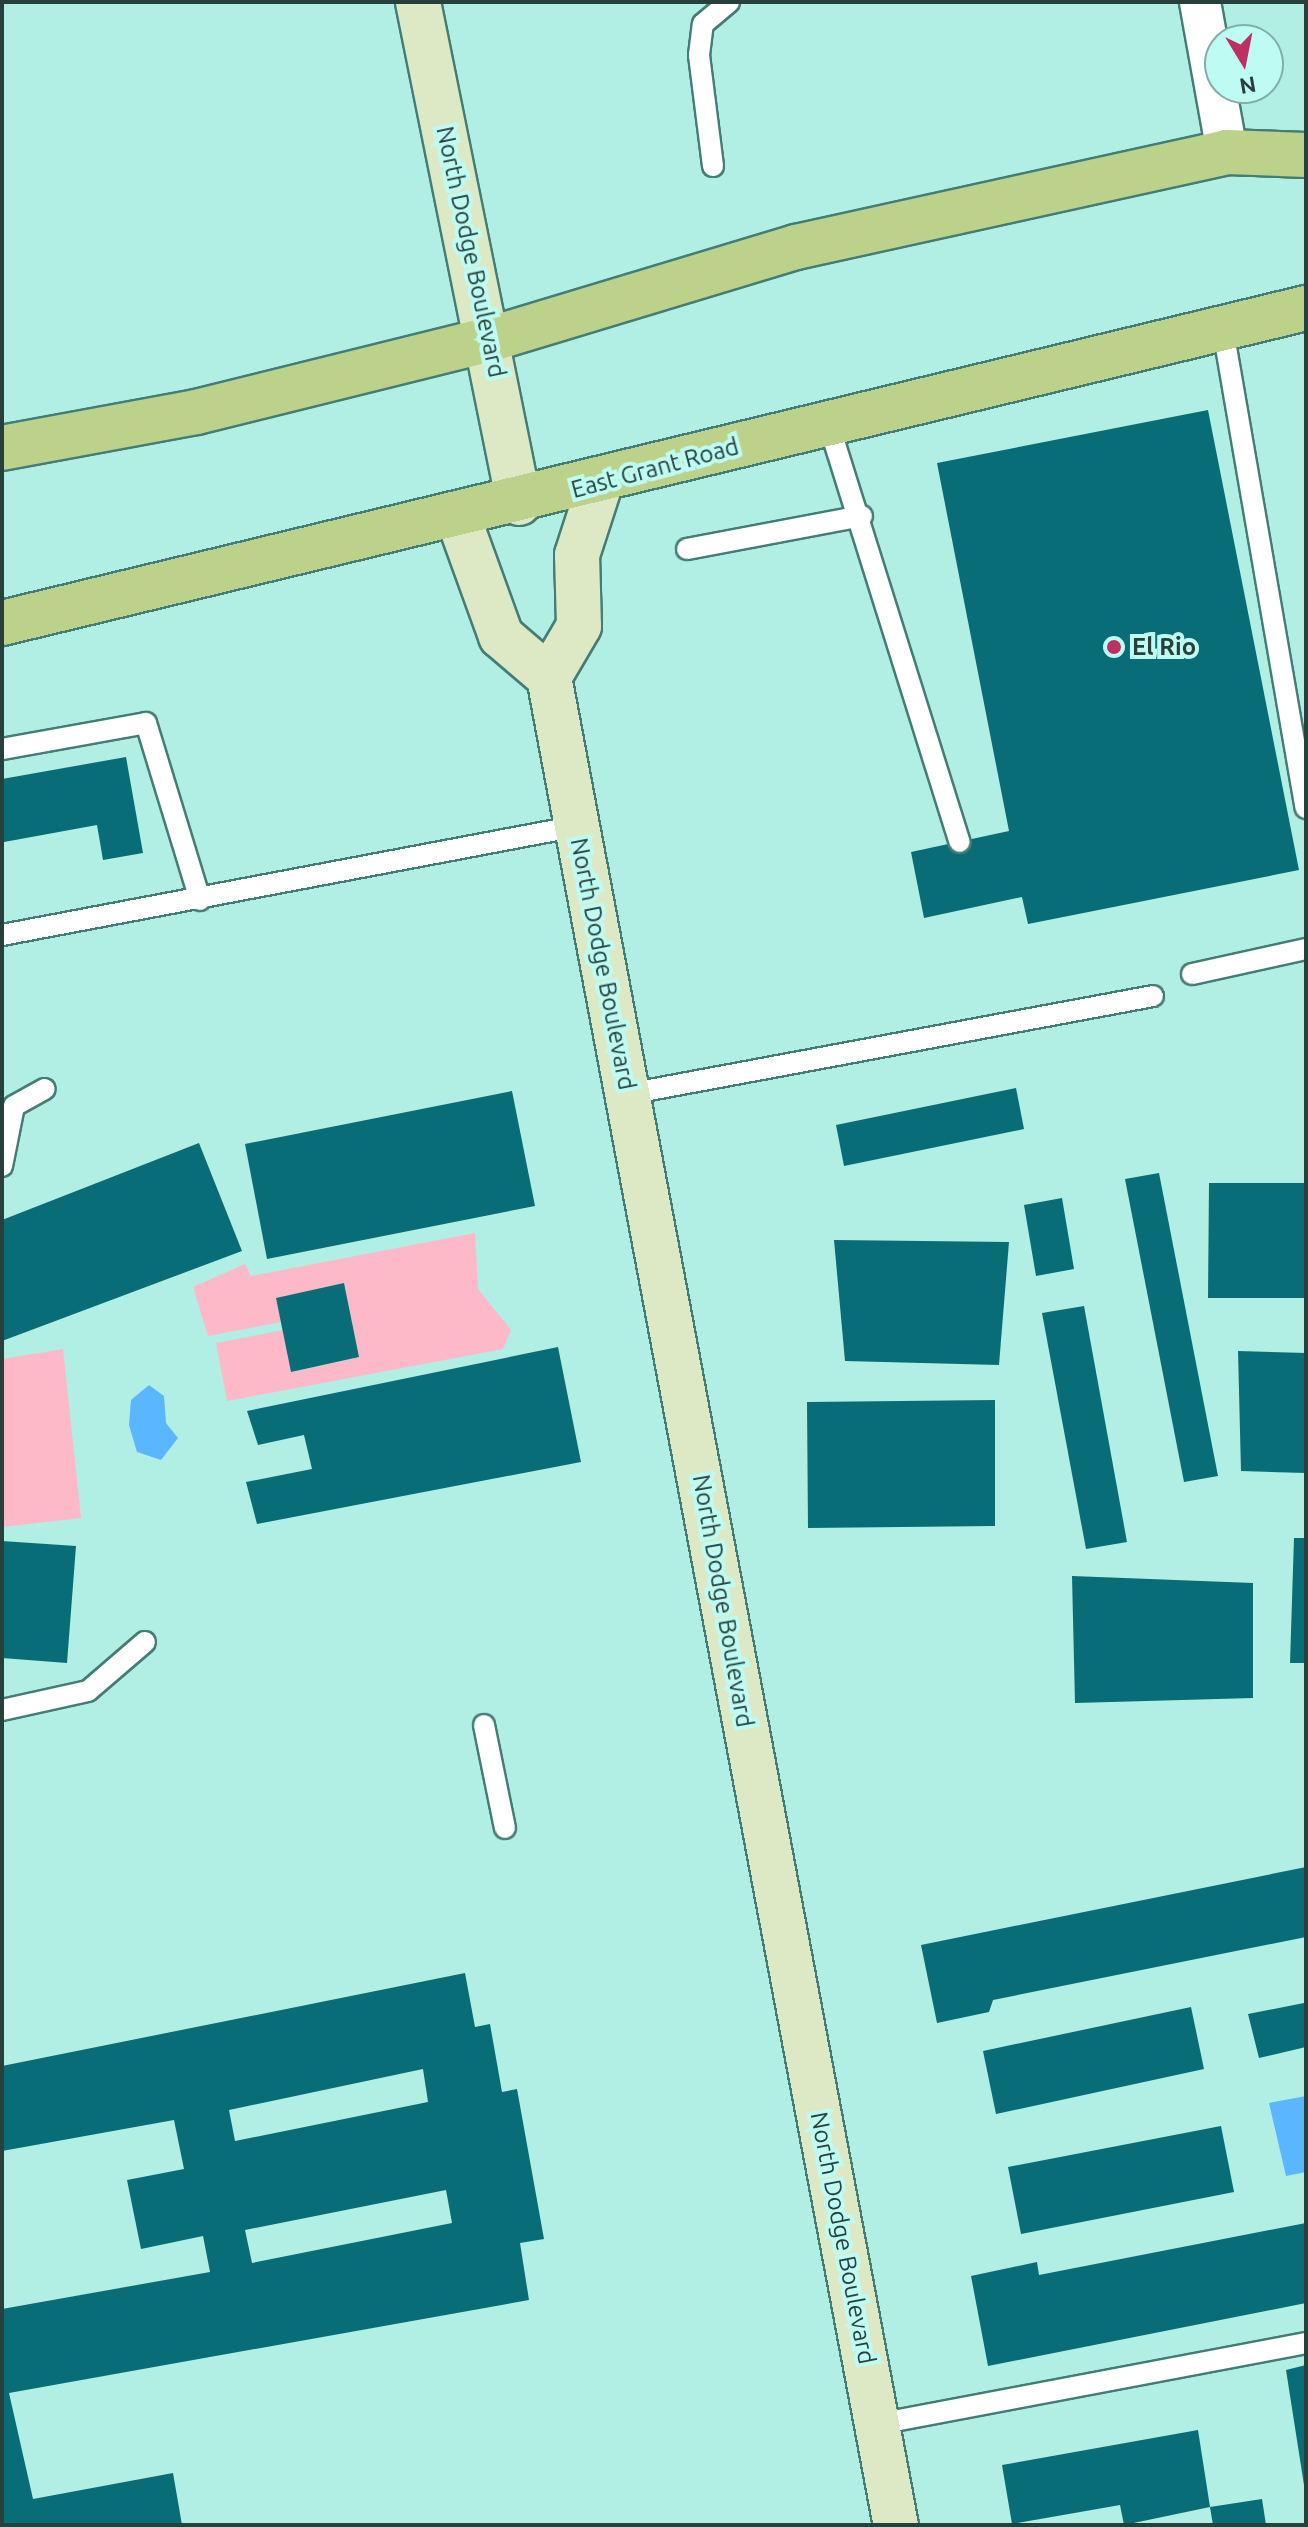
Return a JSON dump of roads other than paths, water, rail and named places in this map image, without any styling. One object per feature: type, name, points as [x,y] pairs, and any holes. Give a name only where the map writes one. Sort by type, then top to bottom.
[{"type":"main road","points":[[2,448],[196,412],[491,339],[796,247],[1227,152],[1306,155]]},
{"type":"main road","name":"East Grant Road","points":[[2,623],[519,503],[1222,324],[1306,308]]},
{"type":"street","name":"North Dodge Boulevard","points":[[418,2],[491,339],[519,503]]},
{"type":"street","points":[[1200,2],[1227,152]]},
{"type":"street","points":[[458,517],[501,636],[549,677],[579,626],[577,555],[601,481]]},
{"type":"street","name":"North Dodge Boulevard","points":[[549,677],[896,2525]]},
{"type":"lane","points":[[713,166],[699,55],[703,24],[729,2]]},
{"type":"lane","points":[[1222,324],[1306,808]]},
{"type":"lane","points":[[828,422],[862,516],[960,842]]},
{"type":"lane","points":[[687,549],[862,516]]},
{"type":"lane","points":[[2,749],[146,723],[200,900]]},
{"type":"lane","points":[[2,935],[200,900],[578,826]]},
{"type":"lane","points":[[1192,974],[1306,949]]},
{"type":"lane","points":[[628,1094],[1153,996]]},
{"type":"lane","points":[[2,1166],[14,1106],[45,1089]]},
{"type":"lane","points":[[2,1710],[88,1691],[145,1642]]},
{"type":"lane","points":[[484,1725],[505,1828]]},
{"type":"lane","points":[[878,2424],[1306,2343]]},
{"type":"water","points":[[149,1385],[164,1396],[166,1423],[178,1438],[161,1460],[137,1452],[129,1425],[131,1400]]},
{"type":"water","points":[[1306,2096],[1306,2172],[1286,2176],[1269,2103]]},
{"type":"place","name":"El Rio","points":[[1114,647]]}]
